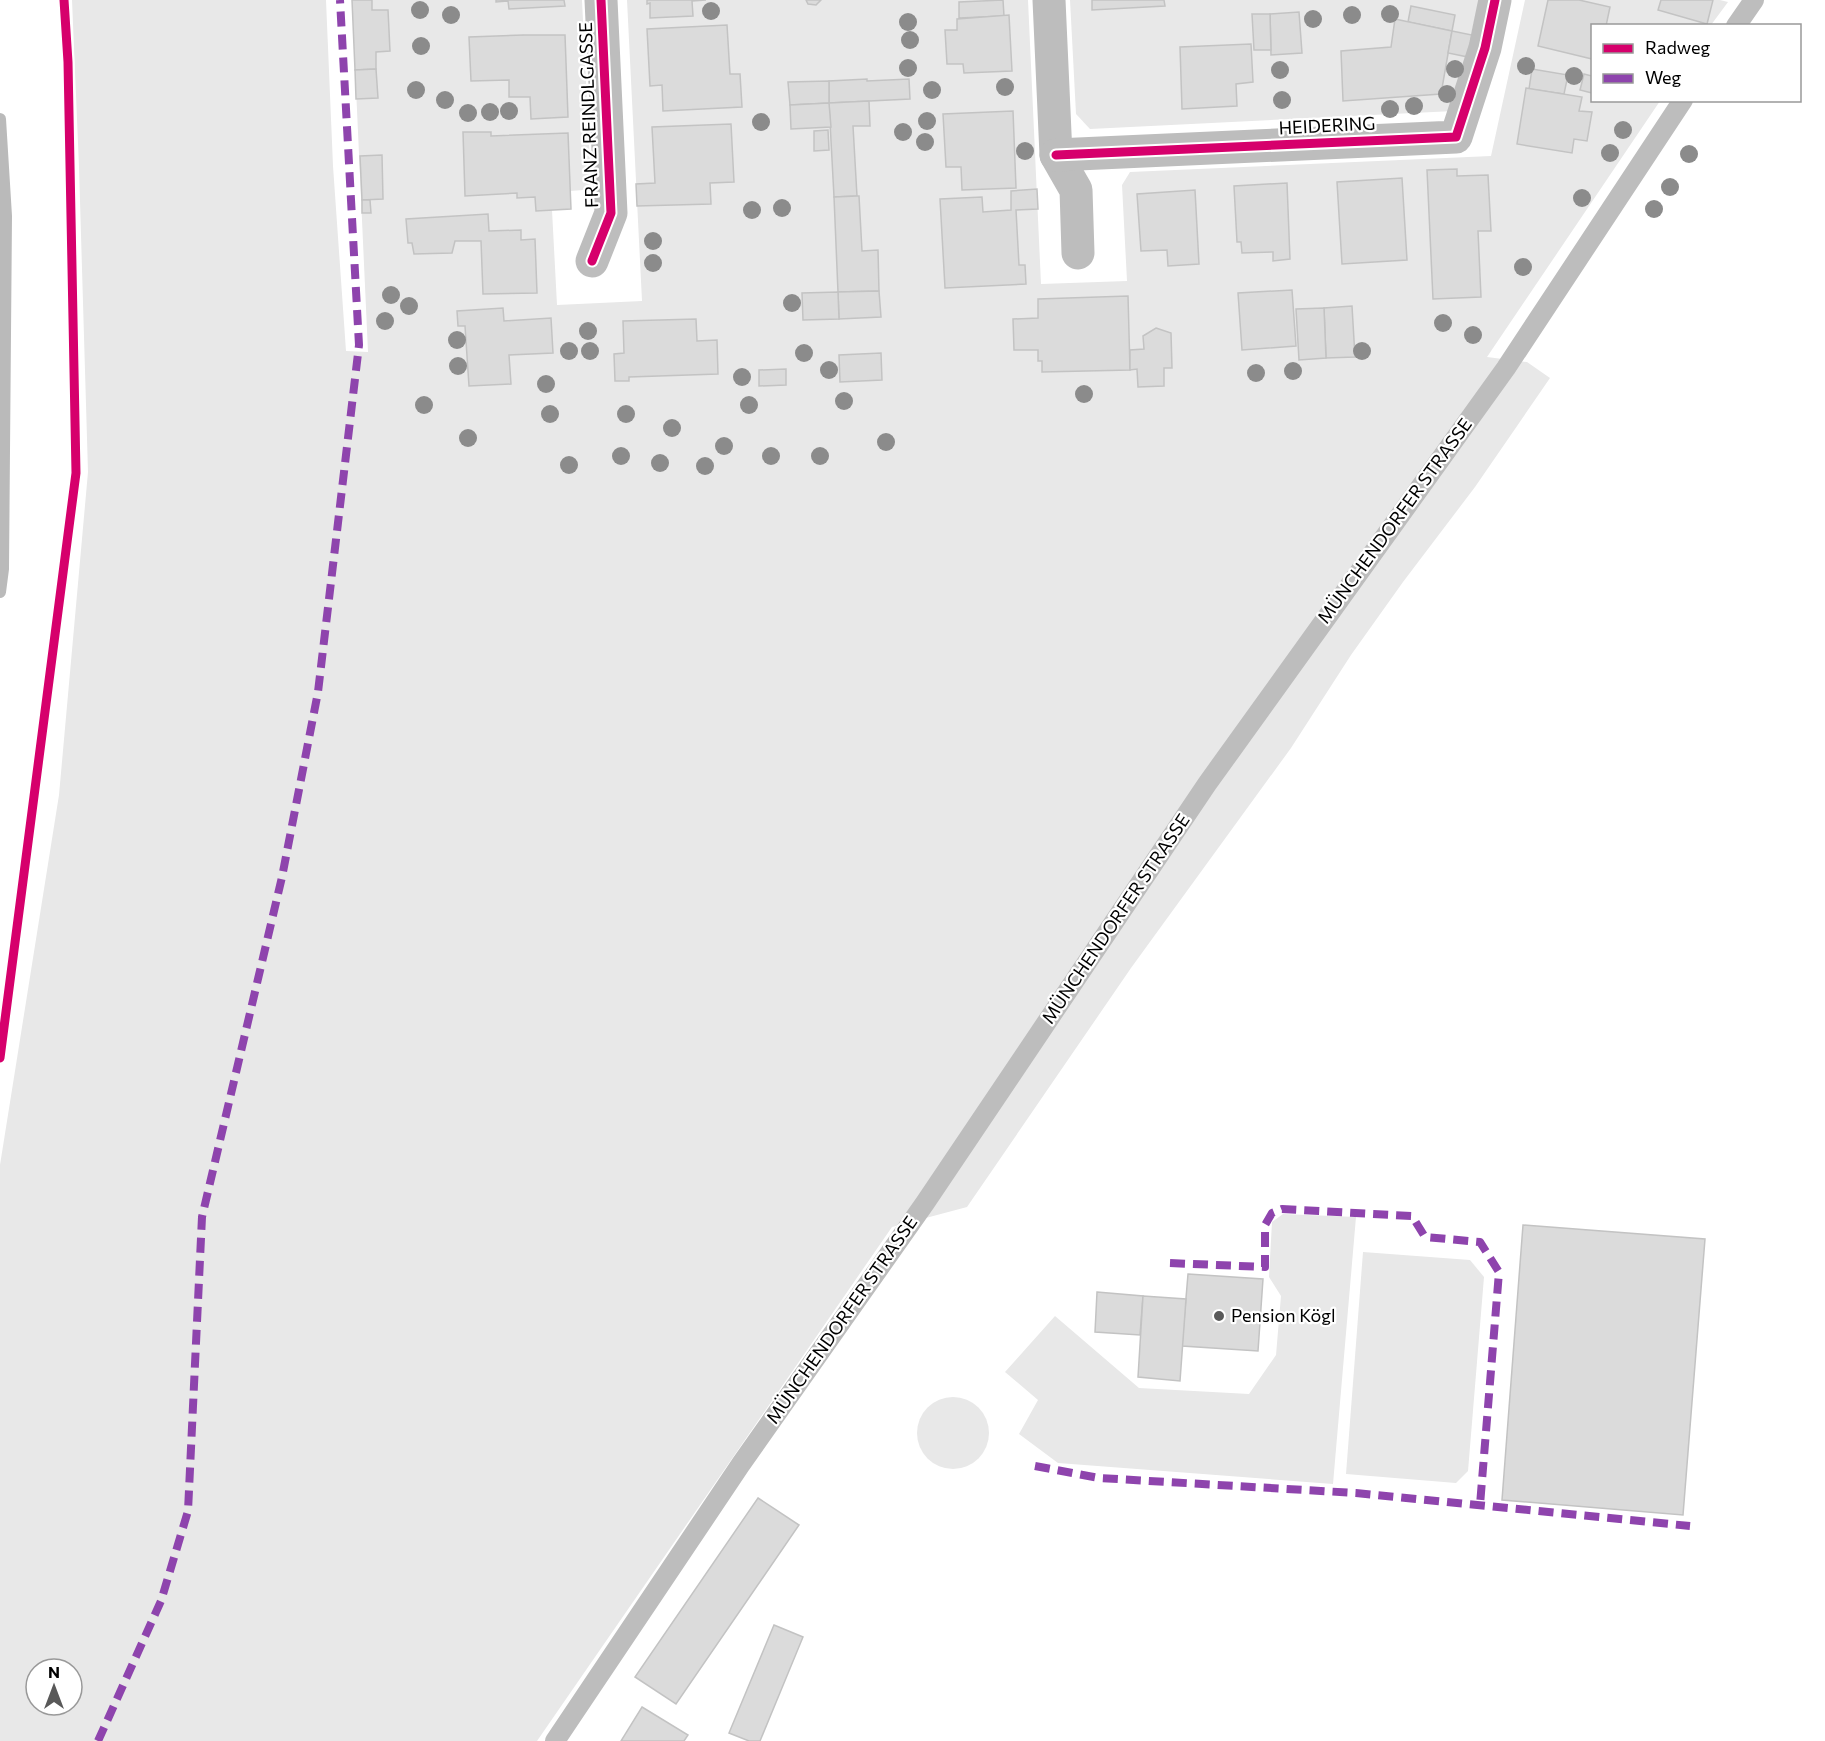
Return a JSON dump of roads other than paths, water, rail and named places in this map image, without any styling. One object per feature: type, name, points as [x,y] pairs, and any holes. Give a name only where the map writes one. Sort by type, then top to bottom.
[{"type":"street","name":"FRANZ REINDLGASSE","points":[[592,261],[611,213],[600,0]]},
{"type":"street","points":[[1049,0],[1056,155],[1076,190],[1078,253]]},
{"type":"street","name":"HEIDERING","points":[[1056,155],[1456,137],[1485,48],[1495,0]]},
{"type":"lane","points":[[1737,24],[1754,0]]},
{"type":"lane","name":"MÜNCHENDORFER STRASSE","points":[[555,1741],[741,1464],[925,1203],[1207,784],[1506,368],[1682,102]]},
{"type":"waterway","points":[[0,119],[6,216],[3,569],[0,592]]},
{"type":"place","name":"Pension Kögl","points":[[1219,1316]]}]
